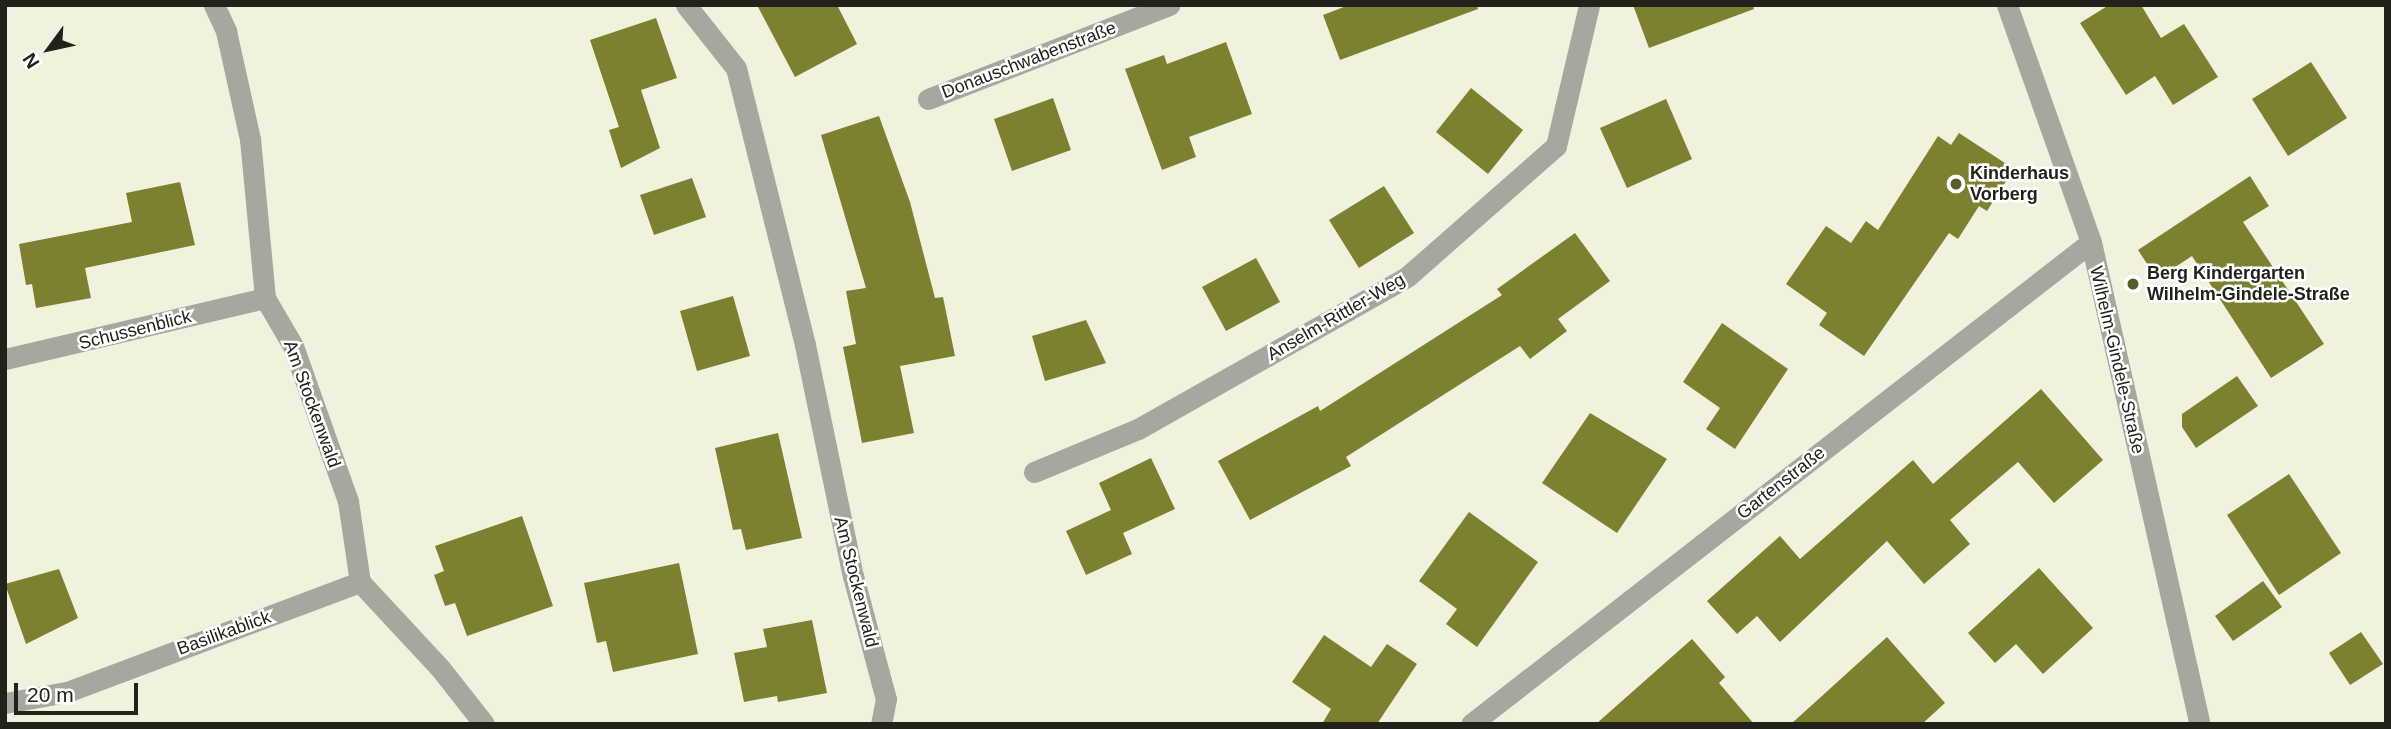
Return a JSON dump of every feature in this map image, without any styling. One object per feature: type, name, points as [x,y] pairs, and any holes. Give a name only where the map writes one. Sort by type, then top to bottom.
[{"type":"street","name":"Am Stockenwald","points":[[214,5],[226,31],[250,138],[265,298],[293,346],[348,501],[360,582]]},
{"type":"street","name":"Am Stockenwald","points":[[686,5],[736,68],[805,345],[853,576],[886,699],[881,724]]},
{"type":"street","name":"Donauschwabenstraße","points":[[928,99],[1169,5]]},
{"type":"street","name":"Anselm-Rittler-Weg","points":[[1034,472],[1138,429],[1408,276],[1556,146],[1589,5]]},
{"type":"street","name":"Wilhelm-Gindele-Straße","points":[[2007,5],[2091,242],[2200,724]]},
{"type":"street","name":"Gartenstraße","points":[[1471,724],[2091,242]]},
{"type":"street","name":"Schussenblick","points":[[5,359],[265,298]]},
{"type":"street","name":"Basilikablick","points":[[5,703],[67,692],[360,582]]},
{"type":"street","points":[[360,582],[440,668],[484,724]]},
{"type":"building","points":[[757,5],[837,5],[857,44],[795,77]]},
{"type":"building","points":[[1349,5],[1477,5],[1478,9],[1340,60],[1323,15]]},
{"type":"building","points":[[1633,5],[1753,5],[1754,9],[1649,48]]},
{"type":"building","points":[[2109,5],[2141,5],[2161,38],[2184,24],[2218,77],[2173,105],[2155,76],[2126,95],[2080,23]]},
{"type":"building","points":[[656,18],[677,78],[641,90],[660,148],[621,168],[609,130],[619,127],[590,40]]},
{"type":"building","points":[[1226,42],[1252,114],[1189,137],[1196,157],[1162,170],[1125,69],[1164,55],[1167,64]]},
{"type":"building","points":[[2311,62],[2347,118],[2288,156],[2252,99]]},
{"type":"building","points":[[1471,88],[1523,130],[1488,174],[1436,132]]},
{"type":"building","points":[[1053,98],[1071,150],[1012,171],[994,119]]},
{"type":"building","points":[[1666,99],[1692,159],[1627,188],[1600,128]]},
{"type":"building","points":[[879,116],[910,202],[935,298],[943,297],[955,356],[900,366],[914,433],[862,443],[843,347],[856,344],[846,291],[866,288],[821,135]]},
{"type":"building","points":[[1959,133],[2014,169],[1987,211],[1979,206],[1958,239],[1949,233],[1864,356],[1819,325],[1827,313],[1786,284],[1826,226],[1851,243],[1866,221],[1878,230],[1938,136],[1951,145]]},
{"type":"building","points":[[2250,176],[2269,206],[2243,222],[2324,344],[2271,378],[2192,256],[2157,279],[2138,250]]},
{"type":"building","points":[[692,178],[706,217],[654,235],[640,195]]},
{"type":"building","points":[[180,182],[195,245],[85,268],[91,298],[36,308],[32,284],[26,285],[19,244],[132,222],[126,193]]},
{"type":"building","points":[[1384,186],[1414,233],[1359,268],[1329,220]]},
{"type":"building","points":[[1575,233],[1610,281],[1558,319],[1567,331],[1530,359],[1520,346],[1346,457],[1351,466],[1250,520],[1218,461],[1318,406],[1320,411],[1502,295],[1497,289]]},
{"type":"building","points":[[1256,258],[1280,302],[1226,331],[1202,287]]},
{"type":"building","points":[[733,296],[750,356],[697,371],[680,311]]},
{"type":"building","points":[[1086,320],[1106,363],[1045,381],[1032,336]]},
{"type":"building","points":[[1722,323],[1788,369],[1735,449],[1706,429],[1720,408],[1683,382]]},
{"type":"building","points":[[2237,376],[2258,406],[2196,448],[2182,427],[2182,414]]},
{"type":"building","points":[[2041,389],[2103,460],[2054,503],[2018,462],[1950,520],[1970,544],[1924,584],[1887,541],[1780,642],[1757,616],[1737,634],[1707,601],[1780,536],[1800,559],[1913,460],[1933,484]]},
{"type":"building","points":[[1590,413],[1667,459],[1617,533],[1542,483]]},
{"type":"building","points":[[778,433],[802,538],[746,550],[741,529],[733,530],[715,448]]},
{"type":"building","points":[[1151,458],[1175,509],[1123,533],[1132,554],[1086,575],[1066,531],[1111,510],[1099,483]]},
{"type":"building","points":[[2289,474],[2341,553],[2279,595],[2227,515]]},
{"type":"building","points":[[1469,512],[1538,562],[1477,647],[1446,624],[1457,609],[1419,581]]},
{"type":"building","points":[[522,516],[553,606],[467,636],[455,603],[445,606],[434,575],[444,571],[435,546]]},
{"type":"building","points":[[679,563],[698,654],[613,672],[606,641],[597,643],[584,583]]},
{"type":"building","points":[[2039,568],[2093,628],[2043,674],[2016,644],[1995,663],[1968,633]]},
{"type":"building","points":[[59,569],[78,618],[26,644],[5,584]]},
{"type":"building","points":[[2263,581],[2282,607],[2233,641],[2215,616]]},
{"type":"building","points":[[812,620],[827,693],[778,702],[777,696],[744,702],[734,653],[767,647],[763,629]]},
{"type":"building","points":[[2361,632],[2383,664],[2350,685],[2329,653]]},
{"type":"building","points":[[1324,635],[1371,667],[1387,644],[1417,664],[1377,724],[1322,724],[1331,709],[1292,682]]},
{"type":"building","points":[[1887,637],[1945,703],[1922,724],[1791,724]]},
{"type":"building","points":[[1692,639],[1725,677],[1719,683],[1754,724],[1596,724]]},
{"type":"place","name":"Kinderhaus Vorberg","points":[[1956,184]]},
{"type":"place","name":"Berg Kindergarten Wilhelm-Gindele-Straße","points":[[2133,284]]}]
